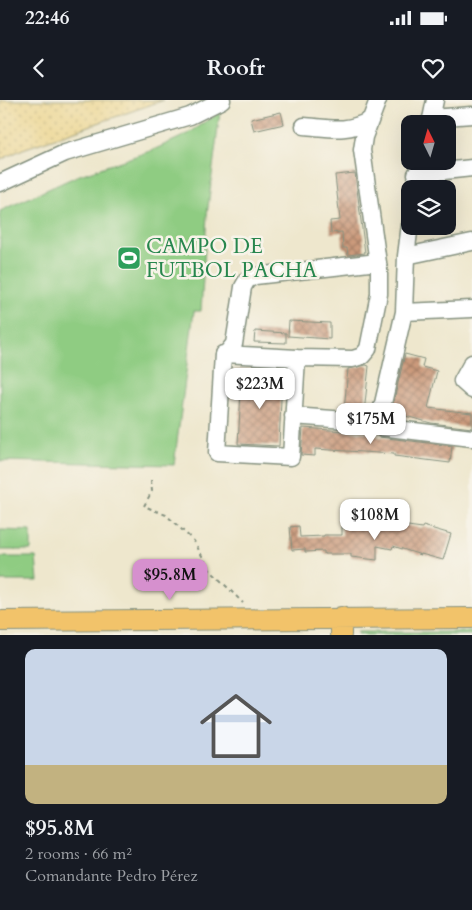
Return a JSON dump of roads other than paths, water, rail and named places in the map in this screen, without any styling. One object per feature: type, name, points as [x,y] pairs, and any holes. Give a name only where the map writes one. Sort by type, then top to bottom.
[{"type":"main road","points":[[0,608],[204,609],[259,618],[341,626],[472,618]]},
{"type":"main road","points":[[0,621],[259,618]]},
{"type":"street","points":[[0,183],[65,153],[190,116],[222,100]]},
{"type":"street","points":[[226,354],[353,359],[362,356],[368,348],[379,294],[378,262],[362,150],[370,120],[378,100]]},
{"type":"street","points":[[431,115],[435,100]]},
{"type":"street","points":[[456,117],[472,115]]},
{"type":"street","points":[[304,126],[349,129],[370,120]]},
{"type":"street","points":[[417,175],[472,168]]},
{"type":"street","points":[[409,235],[404,312],[381,412],[380,427],[472,438]]},
{"type":"street","points":[[406,256],[472,242]]},
{"type":"street","points":[[297,358],[291,457],[217,453],[223,354],[226,354],[234,344],[243,287],[247,280],[254,276],[378,262]]},
{"type":"street","points":[[404,312],[472,309]]},
{"type":"street","points":[[472,363],[462,381],[472,390]]},
{"type":"street","points":[[293,416],[359,421]]},
{"type":"place","name":"CAMPO DE FUTBOL PACHA","points":[[129,258]]}]
